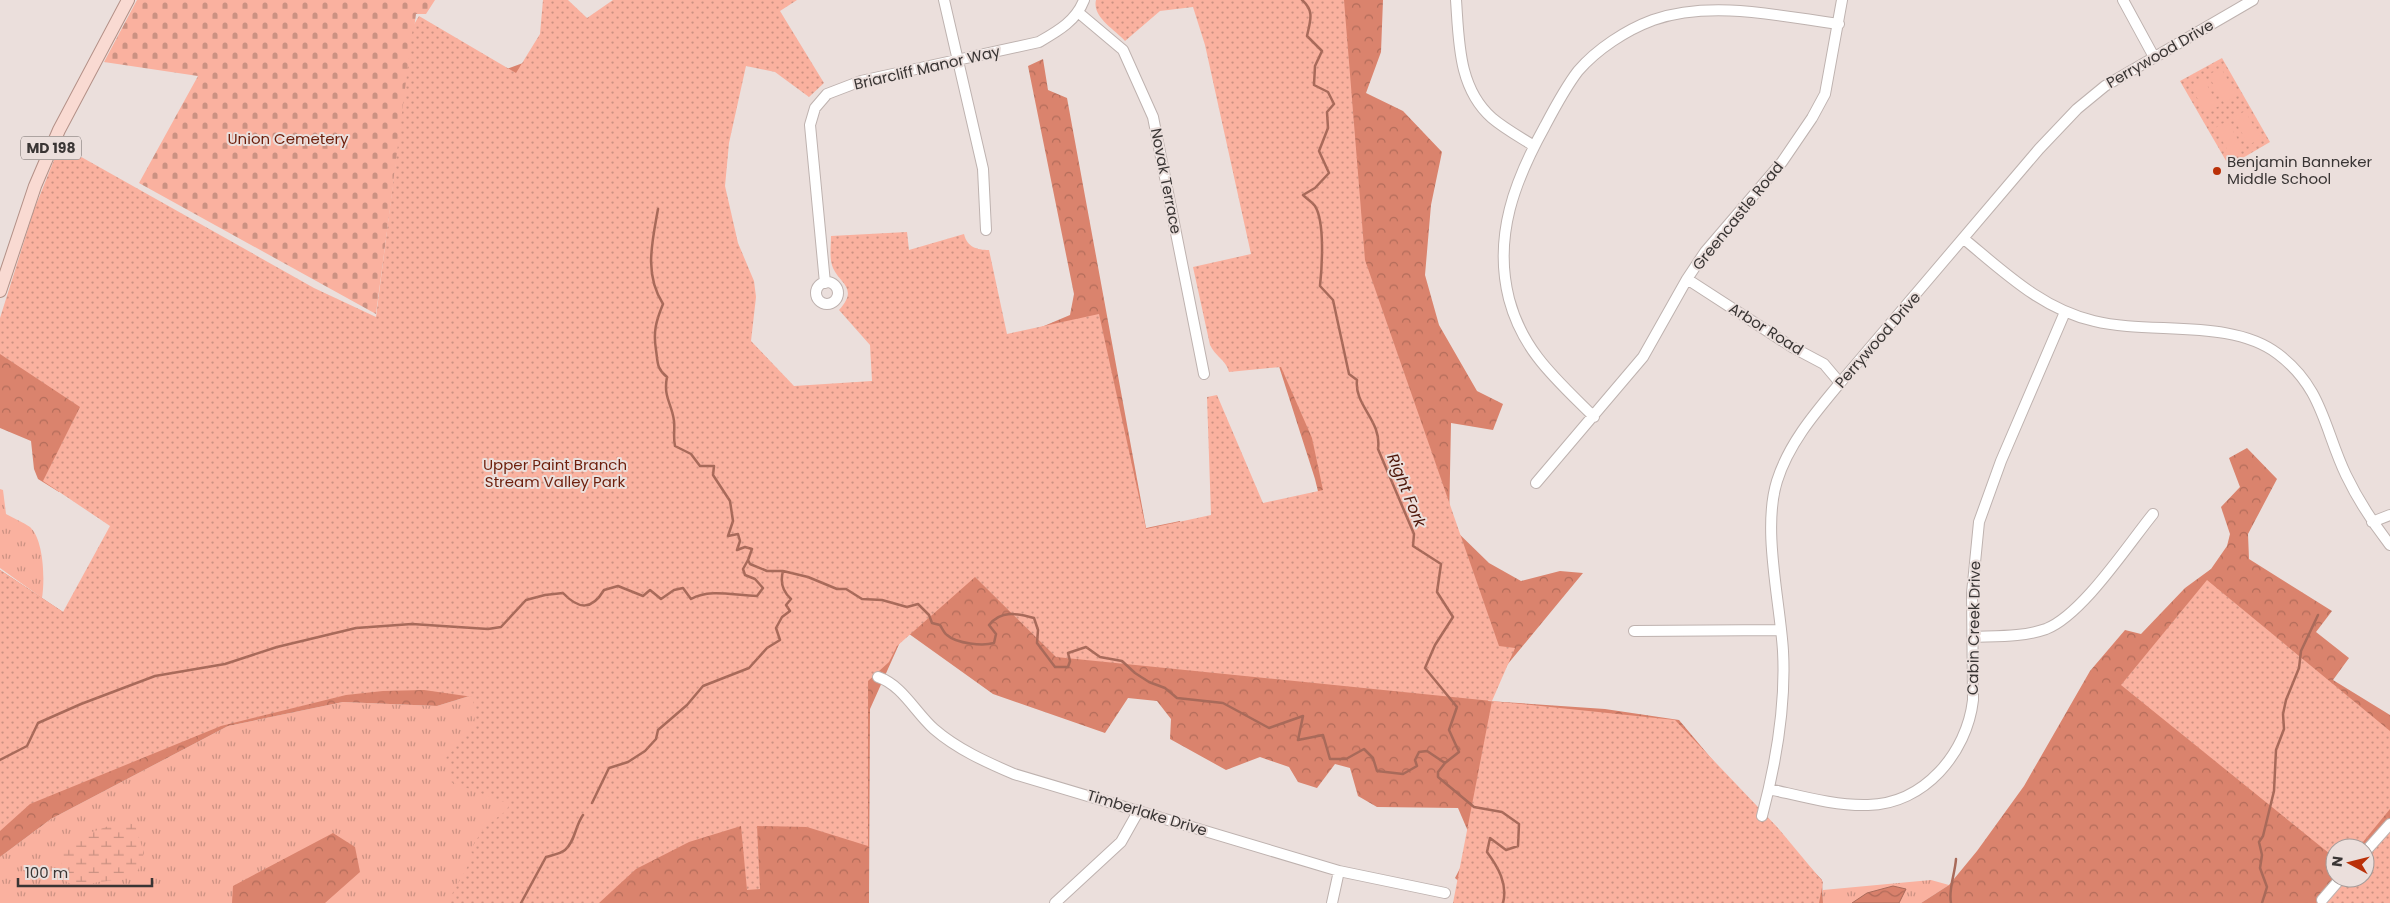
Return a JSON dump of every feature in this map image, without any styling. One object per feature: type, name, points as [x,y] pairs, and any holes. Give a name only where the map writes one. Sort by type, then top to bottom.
[{"type":"main road","name":"MD 198","points":[[120,13],[122,0]]},
{"type":"main road","name":"MD 198","points":[[0,291],[35,186],[55,138],[128,0]]},
{"type":"street","points":[[944,0],[983,169],[986,230]]},
{"type":"street","name":"Briarcliff Manor Way","points":[[825,283],[810,125],[815,108],[827,94],[861,81],[1039,42],[1060,30],[1079,13],[1084,0]]},
{"type":"street","points":[[1456,0],[1460,58],[1470,88],[1491,117],[1534,146]]},
{"type":"street","name":"Greencastle Road","points":[[1536,483],[1643,357],[1687,278],[1705,252],[1782,162],[1812,118],[1825,94],[1840,24],[1842,0]]},
{"type":"street","points":[[2123,0],[2154,57]]},
{"type":"street","name":"Perrywood Drive","points":[[1762,816],[1769,789],[1783,701],[1783,652],[1771,527],[1776,484],[1784,462],[1808,422],[2040,149],[2077,109],[2105,86],[2254,0]]},
{"type":"street","points":[[1594,417],[1543,366],[1522,332],[1510,300],[1505,274],[1504,242],[1510,206],[1519,176],[1559,99],[1579,71],[1598,52],[1651,21],[1677,13],[1710,9],[1840,24]]},
{"type":"street","name":"Novak Terrace","points":[[1079,13],[1123,50],[1153,118],[1204,374]]},
{"type":"street","points":[[1964,239],[2022,288],[2045,303],[2065,312],[2092,321],[2116,326],[2239,336],[2255,341],[2278,354],[2300,374],[2314,394],[2345,474],[2372,522],[2390,545]]},
{"type":"street","name":"Arbor Road","points":[[1687,278],[1792,347],[1824,364],[1840,383]]},
{"type":"street","name":"Cabin Creek Drive","points":[[1769,789],[1843,804],[1876,804],[1909,795],[1939,774],[1959,748],[1971,716],[1972,593],[1979,522],[2001,461],[2065,312]]},
{"type":"street","points":[[1973,637],[2020,636],[2046,629],[2063,620],[2080,606],[2153,514]]},
{"type":"street","points":[[2372,522],[2390,515]]},
{"type":"street","points":[[1634,631],[1780,630]]},
{"type":"street","name":"Timberlake Drive","points":[[878,677],[890,682],[934,729],[967,752],[1014,774],[1339,871],[1445,893]]},
{"type":"street","points":[[1055,903],[1121,842],[1139,810]]},
{"type":"street","points":[[2375,841],[2390,824]]},
{"type":"street","points":[[1332,903],[1339,871]]},
{"type":"street","points":[[2322,900],[2332,888]]},
{"type":"green space","name":"Union Cemetery","points":[[137,0],[435,0],[426,14],[416,14],[376,314],[139,183],[198,76],[104,62]]},
{"type":"green space","name":"Upper Paint Branch Stream Valley Park","points":[[543,0],[568,0],[587,18],[613,0],[797,0],[780,11],[824,83],[809,97],[775,72],[746,66],[729,143],[725,186],[738,243],[754,281],[756,297],[751,341],[794,386],[872,381],[870,345],[839,310],[845,303],[848,291],[833,268],[831,236],[907,232],[909,250],[964,234],[967,242],[973,247],[989,250],[1007,334],[1099,314],[1146,529],[1211,515],[1207,397],[1217,395],[1263,503],[1323,490],[1312,438],[1281,367],[1229,372],[1210,345],[1193,267],[1251,254],[1205,45],[1193,7],[1160,11],[1125,41],[1097,12],[1096,0],[1344,0],[1365,260],[1499,646],[1515,648],[1492,701],[1056,657],[975,577],[897,646],[889,662],[868,681],[868,846],[807,827],[757,826],[760,889],[747,890],[741,826],[689,842],[636,869],[599,903],[447,903],[474,855],[470,851],[483,829],[507,810],[509,804],[451,782],[451,770],[445,759],[475,725],[473,697],[424,690],[383,691],[346,695],[221,726],[30,804],[0,831],[0,570],[63,612],[110,526],[43,481],[80,407],[0,354],[0,318],[34,210],[60,145],[314,288],[376,317],[413,26],[419,16],[516,73],[540,34]]},
{"type":"green space","name":"Upper Paint Branch Stream Valley Park","points":[[1203,0],[1383,0],[1381,52],[1366,93],[1403,111],[1442,152],[1431,205],[1425,275],[1439,325],[1477,391],[1503,404],[1493,430],[1451,423],[1449,524],[1489,563],[1521,581],[1560,571],[1583,573],[1507,665],[1488,701],[1605,709],[1679,720],[1747,801],[1822,880],[1823,903],[1484,903],[1455,878],[1473,843],[1458,808],[1377,807],[1358,796],[1350,768],[1335,764],[1317,788],[1298,782],[1289,767],[1260,757],[1226,770],[1170,739],[1171,719],[1157,701],[1128,698],[1105,733],[993,694],[905,631],[870,709],[869,903],[454,903],[502,834],[547,672],[437,706],[343,702],[228,726],[51,819],[0,857],[0,570],[63,612],[249,624],[498,72],[523,63],[711,195],[742,362],[837,413],[1070,315],[1074,294],[1028,66],[1043,59],[1048,90],[1067,98],[1146,528],[1180,521],[1198,584],[1342,590],[1315,479],[1277,360],[1254,267]]},
{"type":"green space","points":[[2222,58],[2270,142],[2229,166],[2180,81]]},
{"type":"green space","points":[[2221,68],[2237,96],[2224,103],[2208,75]]},
{"type":"green space","points":[[2203,78],[2219,106],[2206,113],[2190,86]]},
{"type":"green space","points":[[2245,111],[2261,138],[2249,145],[2233,118]]},
{"type":"green space","points":[[2227,121],[2243,148],[2231,156],[2215,128]]},
{"type":"green space","points":[[0,351],[91,378],[59,492],[38,479],[34,469],[31,441],[0,428]]},
{"type":"green space","points":[[2247,448],[2277,479],[2248,534],[2249,559],[2332,611],[2316,632],[2349,658],[2333,680],[2390,715],[2390,903],[1921,903],[1949,885],[1977,851],[2024,786],[2090,671],[2125,630],[2141,634],[2185,588],[2211,569],[2227,546],[2230,534],[2221,507],[2240,487],[2229,458]]},
{"type":"green space","points":[[0,489],[3,490],[6,514],[24,523],[35,533],[41,550],[43,571],[42,598],[0,568]]},
{"type":"green space","points":[[2207,580],[2390,731],[2390,809],[2366,838],[2325,838],[2325,850],[2121,685]]},
{"type":"green space","points":[[629,662],[454,903],[0,903],[0,857],[51,819],[228,726],[343,702],[437,706],[547,672]]},
{"type":"green space","points":[[1492,701],[1675,720],[1778,828],[1823,882],[1819,903],[1453,903]]},
{"type":"green space","points":[[122,821],[135,825],[144,853],[138,870],[118,880],[98,882],[78,888],[62,879],[61,851],[68,841]]},
{"type":"green space","points":[[2390,821],[2390,903],[2322,903],[2335,888],[2375,888],[2375,839]]},
{"type":"green space","points":[[333,833],[355,847],[360,872],[325,903],[232,903],[233,886]]},
{"type":"green space","points":[[1931,880],[1949,885],[1921,903],[1823,903],[1823,890]]},
{"type":"water","points":[[1893,886],[1906,889],[1899,903],[1852,903],[1867,893]]},
{"type":"waterway","name":"Right Fork","points":[[1302,0],[1310,12],[1307,36],[1322,51],[1315,66],[1314,85],[1328,92],[1334,104],[1327,112],[1328,128],[1319,151],[1329,173],[1315,188],[1303,195],[1315,206],[1322,233],[1320,286],[1333,300],[1349,374],[1357,380],[1357,389],[1363,406],[1376,430],[1378,449],[1414,534],[1413,546],[1441,564],[1437,592],[1453,617],[1435,645],[1425,668],[1457,707],[1449,730],[1459,752],[1445,763],[1438,772],[1438,777],[1474,807],[1502,812],[1519,824],[1518,846],[1506,850],[1490,838],[1487,852],[1503,882],[1503,903]]},
{"type":"waterway","points":[[658,209],[652,246],[651,270],[657,293],[663,304],[656,327],[655,344],[658,365],[667,377],[666,390],[674,421],[675,446],[691,454],[700,466],[714,466],[713,475],[730,501],[733,521],[728,536],[738,534],[740,541],[737,550],[745,547],[752,549],[748,560],[750,564],[767,571],[783,571],[808,577],[837,589],[846,589],[862,599],[882,600],[907,607],[918,604],[929,615],[932,623],[940,625],[951,638],[963,642],[977,644],[994,643],[996,634],[989,625],[1004,615],[1015,614],[1034,618],[1038,630],[1037,643],[1055,667],[1068,667],[1070,661],[1068,653],[1086,647],[1100,657],[1122,661],[1135,673],[1149,682],[1165,688],[1177,698],[1223,703],[1269,728],[1303,716],[1298,740],[1323,735],[1330,759],[1346,759],[1364,749],[1373,758],[1377,771],[1403,774],[1417,766],[1415,760],[1419,752],[1427,751],[1445,763]]},
{"type":"waterway","points":[[0,760],[27,746],[38,723],[81,704],[155,676],[225,664],[277,647],[356,628],[412,624],[488,629],[501,627],[526,600],[545,595],[563,593],[574,603],[580,605],[590,604],[604,590],[618,586],[643,596],[650,590],[661,599],[674,590],[683,588],[691,599],[715,593],[757,596],[763,588],[755,579],[745,575],[743,569],[748,560]]},
{"type":"waterway","points":[[592,803],[609,768],[628,762],[645,751],[656,739],[658,730],[687,705],[703,686],[749,668],[767,648],[780,640],[776,628],[782,617],[790,611],[786,605],[791,599],[782,586],[783,571]]},
{"type":"waterway","points":[[2262,903],[2267,887],[2260,868],[2262,855],[2259,842],[2263,836],[2274,791],[2276,750],[2284,729],[2283,714],[2286,700],[2299,668],[2301,651],[2318,615]]},
{"type":"waterway","points":[[521,903],[546,857],[561,852],[568,847],[583,815]]},
{"type":"waterway","points":[[1951,903],[1950,893],[1956,859]]},
{"type":"place","name":"Benjamin Banneker Middle School","points":[[2217,171]]}]
